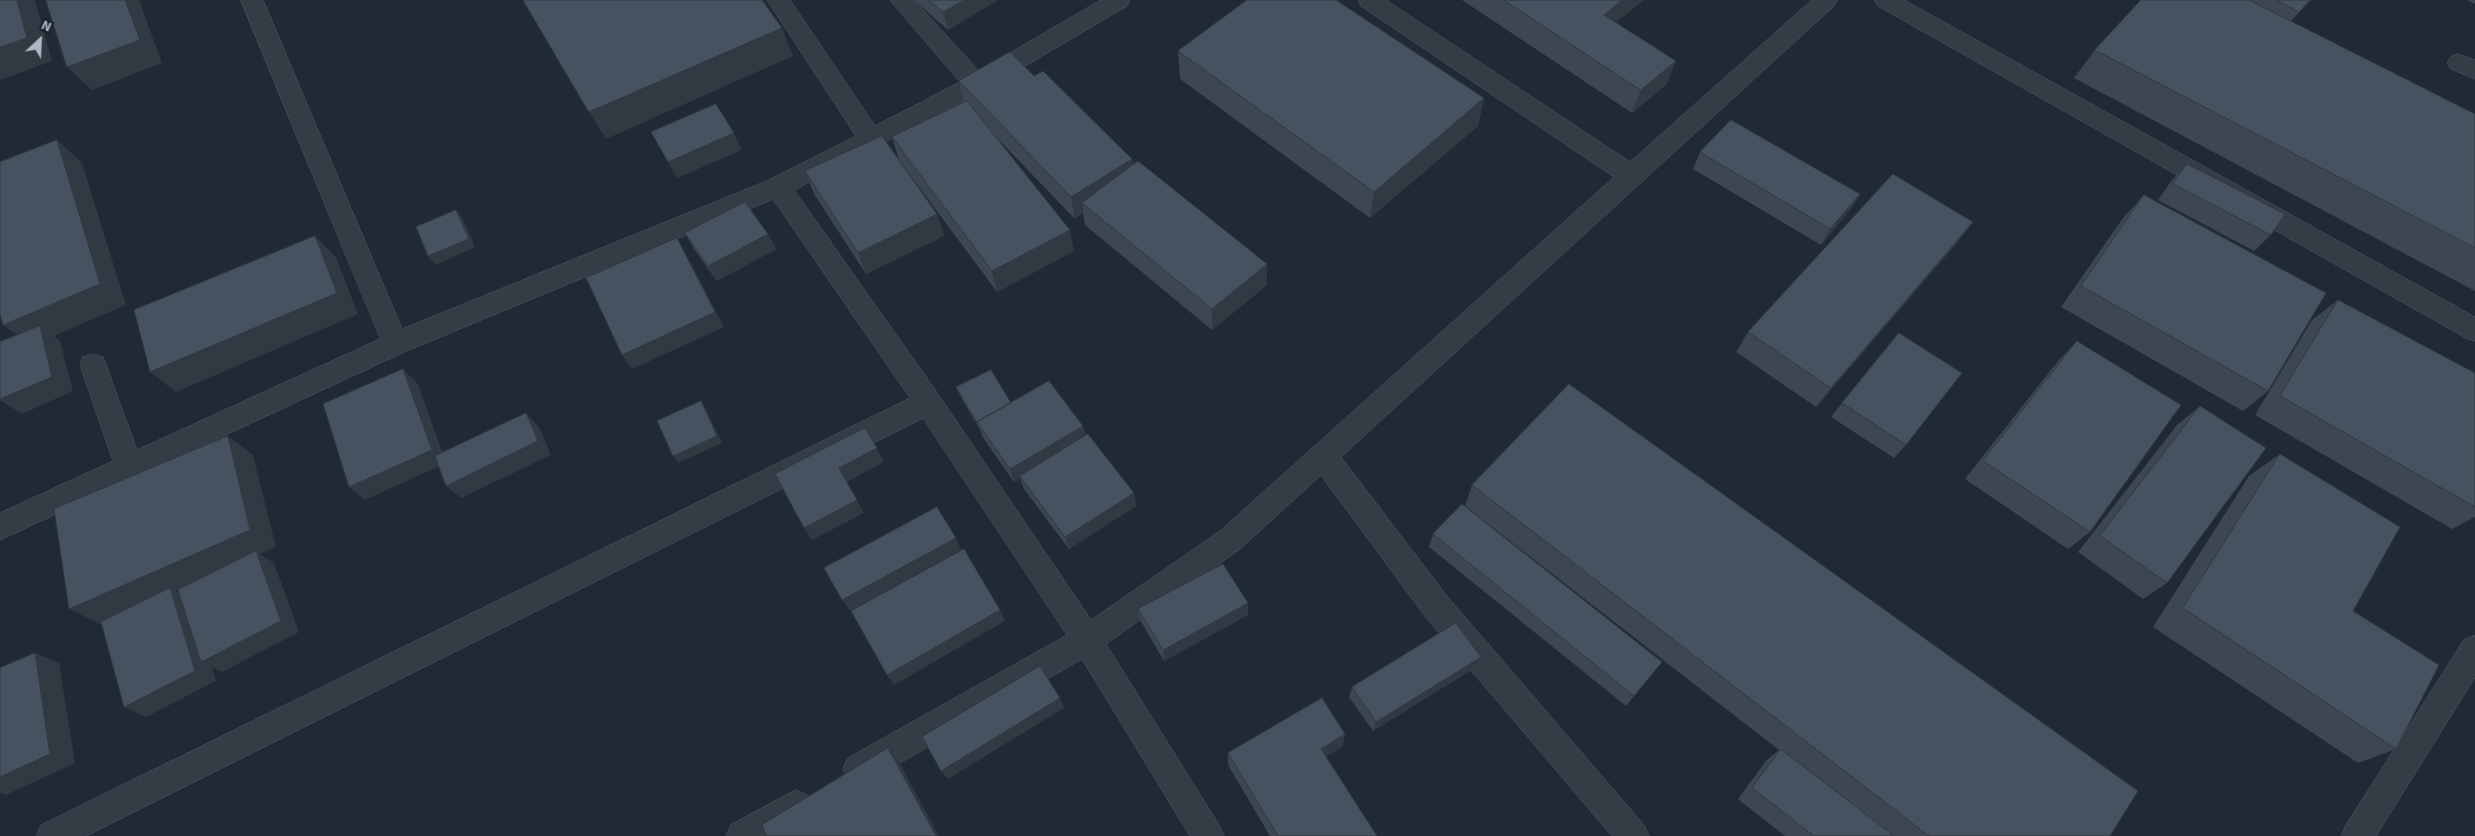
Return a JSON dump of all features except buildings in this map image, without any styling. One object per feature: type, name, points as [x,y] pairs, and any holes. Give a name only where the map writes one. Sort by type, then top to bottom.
[{"type":"street","points":[[252,0],[395,344]]},
{"type":"street","points":[[778,0],[871,139]]},
{"type":"street","points":[[901,0],[976,84]]},
{"type":"street","points":[[0,527],[395,344],[778,187],[976,84],[1119,0]]},
{"type":"street","points":[[1369,0],[1632,176]]},
{"type":"street","points":[[840,780],[1087,640],[1230,540],[1826,0]]},
{"type":"street","points":[[1886,0],[2475,330]]},
{"type":"street","points":[[778,187],[928,402],[1087,640],[1208,836]]},
{"type":"street","points":[[92,365],[129,467]]},
{"type":"street","points":[[52,836],[928,402]]},
{"type":"street","points":[[1323,456],[1435,605],[1634,836]]},
{"type":"street","points":[[2357,836],[2475,650]]},
{"type":"street","points":[[745,835],[815,795]]}]
